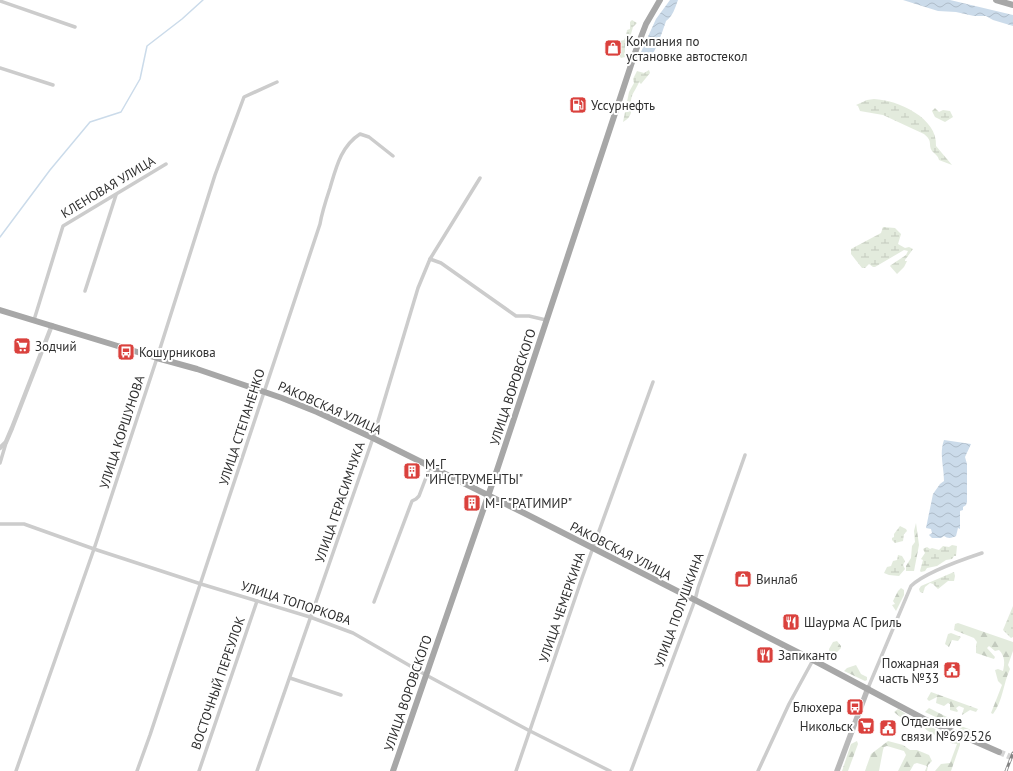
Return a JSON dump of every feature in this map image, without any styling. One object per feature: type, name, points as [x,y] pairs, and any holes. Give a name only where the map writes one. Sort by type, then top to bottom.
[{"type":"main road","name":"УЛИЦА ВОРОВСКОГО","points":[[393,771],[488,496],[627,77],[646,24],[660,0]]},
{"type":"main road","points":[[996,0],[1013,5]]},
{"type":"main road","name":"РАКОВСКАЯ УЛИЦА","points":[[0,310],[197,369],[317,412],[373,438],[695,600],[942,727],[999,752]]},
{"type":"main road","points":[[837,771],[868,688]]},
{"type":"street","points":[[0,1],[75,26]]},
{"type":"street","points":[[0,68],[53,85]]},
{"type":"street","name":"УЛИЦА КОРШУНОВА","points":[[16,771],[94,549],[215,176],[244,98],[276,82]]},
{"type":"street","name":"УЛИЦА СТЕПАНЕНКО","points":[[137,771],[201,584],[342,155],[351,140],[362,134],[369,137],[392,156]]},
{"type":"street","name":"КЛЕНОВАЯ УЛИЦА","points":[[34,320],[62,228],[65,224],[166,164]]},
{"type":"street","name":"УЛИЦА ГЕРАСИМЧУКА","points":[[257,771],[373,438],[418,288],[430,259],[480,178]]},
{"type":"street","points":[[85,291],[116,195]]},
{"type":"street","points":[[430,259],[441,263],[516,316],[529,316],[546,320]]},
{"type":"street","points":[[0,463],[6,442],[52,325]]},
{"type":"street","name":"УЛИЦА ЧЕМЕРКИНА","points":[[516,771],[582,578],[653,382]]},
{"type":"street","points":[[0,448],[6,442]]},
{"type":"street","name":"УЛИЦА ПОЛУШКИНА","points":[[631,771],[695,600],[745,456]]},
{"type":"street","points":[[374,602],[412,501],[419,496],[430,467]]},
{"type":"street","name":"УЛИЦА ТОПОРКОВА","points":[[0,524],[24,524],[94,549],[201,584],[310,617],[353,633],[426,675],[530,731],[610,771]]},
{"type":"street","points":[[868,688],[911,586],[923,577],[982,553]]},
{"type":"street","name":"ВОСТОЧНЫЙ ПЕРЕУЛОК","points":[[199,771],[257,601]]},
{"type":"street","points":[[758,771],[789,704],[813,660]]},
{"type":"street","points":[[290,678],[341,695]]},
{"type":"green space","points":[[632,20],[637,23],[633,27],[629,41],[625,46],[625,57],[621,58],[618,54],[620,41],[624,40],[627,30],[630,29],[630,22]]},
{"type":"green space","points":[[649,70],[650,73],[641,84],[639,82],[633,93],[631,100],[631,114],[623,122],[629,92],[634,83],[633,79],[637,71],[644,73]]},
{"type":"green space","points":[[867,100],[884,100],[905,107],[924,119],[931,127],[935,136],[936,146],[952,165],[939,160],[931,150],[930,141],[924,134],[883,115],[860,111],[856,105]]},
{"type":"green space","points":[[935,108],[939,112],[943,110],[950,111],[953,117],[945,122],[935,117],[932,111]]},
{"type":"green space","points":[[883,227],[895,228],[901,234],[898,244],[905,248],[909,247],[913,249],[905,260],[907,261],[904,267],[897,274],[890,266],[906,255],[908,251],[904,250],[875,267],[869,264],[865,268],[862,268],[851,254],[851,249],[881,233]]},
{"type":"green space","points":[[916,523],[919,545],[914,571],[906,571],[906,566],[911,558],[912,546],[915,542],[914,531]]},
{"type":"green space","points":[[900,526],[907,531],[904,534],[903,541],[895,543],[892,538]]},
{"type":"green space","points":[[952,545],[957,546],[956,556],[937,566],[927,568],[925,571],[920,571],[923,560],[921,559],[925,553],[923,549],[927,547],[930,549],[932,548],[939,550],[943,546],[949,547]]},
{"type":"green space","points":[[898,555],[902,556],[905,561],[903,565],[905,569],[899,576],[884,573],[887,567],[891,566],[893,561],[897,560]]},
{"type":"green space","points":[[954,572],[954,581],[948,581],[938,589],[930,583],[925,587],[923,593],[920,592],[919,589],[921,586]]},
{"type":"green space","points":[[901,588],[904,590],[904,595],[896,611],[892,605],[895,604],[893,601]]},
{"type":"green space","points":[[1013,606],[1013,637],[1011,638],[1003,630]]},
{"type":"green space","points":[[958,623],[1013,642],[1013,651],[1008,665],[1010,669],[999,704],[993,714],[991,713],[1002,685],[998,681],[995,670],[998,669],[1003,671],[1003,657],[999,650],[995,651],[989,646],[987,648],[995,657],[994,659],[976,653],[977,642],[974,638],[954,630],[955,624]]},
{"type":"green space","points":[[951,633],[961,637],[958,641],[952,640],[949,647],[945,644],[948,634]]},
{"type":"green space","points":[[837,641],[841,648],[833,658],[830,659],[829,649],[833,642]]},
{"type":"green space","points":[[856,665],[861,674],[867,677],[867,680],[865,681],[844,671],[847,668]]},
{"type":"green space","points":[[931,692],[978,709],[976,712],[970,710],[962,715],[964,708],[959,706],[956,708],[958,711],[957,712],[950,710],[950,704],[948,703],[944,706],[936,703],[937,697],[929,701],[927,699]]},
{"type":"green space","points":[[929,708],[953,720],[955,724],[969,729],[976,734],[974,735],[925,712]]},
{"type":"green space","points":[[898,709],[915,720],[940,731],[942,733],[941,737],[929,732],[923,726],[912,723],[900,717],[894,712]]},
{"type":"green space","points":[[953,739],[960,741],[960,745],[951,771],[935,771],[941,764],[950,763],[957,744],[951,743],[949,740]]},
{"type":"green space","points":[[857,741],[858,744],[848,771],[842,771],[851,744]]},
{"type":"green space","points":[[888,741],[903,745],[910,750],[917,750],[929,755],[932,761],[928,765],[927,771],[925,771],[927,766],[917,763],[914,764],[910,771],[898,771],[906,755],[904,751],[887,746],[884,747],[883,750],[879,771],[865,771],[871,754]]},
{"type":"water","points":[[670,0],[678,0],[674,12],[666,21],[652,55],[646,62],[642,61],[640,58],[641,52],[656,19]]},
{"type":"water","points":[[903,0],[950,0],[1013,15],[1013,26],[993,20],[986,16],[974,16],[956,12],[938,11]]},
{"type":"water","points":[[944,440],[971,444],[965,457],[967,464],[967,502],[963,507],[963,510],[960,511],[960,529],[958,528],[956,536],[950,538],[944,536],[941,538],[932,538],[929,535],[932,533],[931,529],[926,528],[933,494],[944,481],[942,455]]},
{"type":"waterway","points":[[0,237],[50,170],[90,122],[121,112],[140,79],[147,46],[182,19],[203,0]]},
{"type":"tunnel","points":[[999,752],[1013,758]]},
{"type":"railway","points":[[1006,771],[1013,753]]},
{"type":"place","name":"Компания по установке автостекол","points":[[613,48]]},
{"type":"place","name":"Уссурнефть","points":[[578,105]]},
{"type":"place","name":"Зодчий","points":[[22,346]]},
{"type":"place","name":"Кошурникова","points":[[126,352]]},
{"type":"place","name":"М-Г \"ИНСТРУМЕНТЫ\"","points":[[412,471]]},
{"type":"place","name":"М-Г \"РАТИМИР\"","points":[[472,503]]},
{"type":"place","name":"Винлаб","points":[[743,579]]},
{"type":"place","name":"Шаурма АС Гриль","points":[[791,622]]},
{"type":"place","name":"Запиканто","points":[[765,655]]},
{"type":"place","name":"Пожарная часть №33","points":[[952,670]]},
{"type":"place","name":"Блюхера","points":[[855,707]]},
{"type":"place","name":"Никольск","points":[[866,726]]},
{"type":"place","name":"Отделение связи №692526","points":[[888,728]]}]
